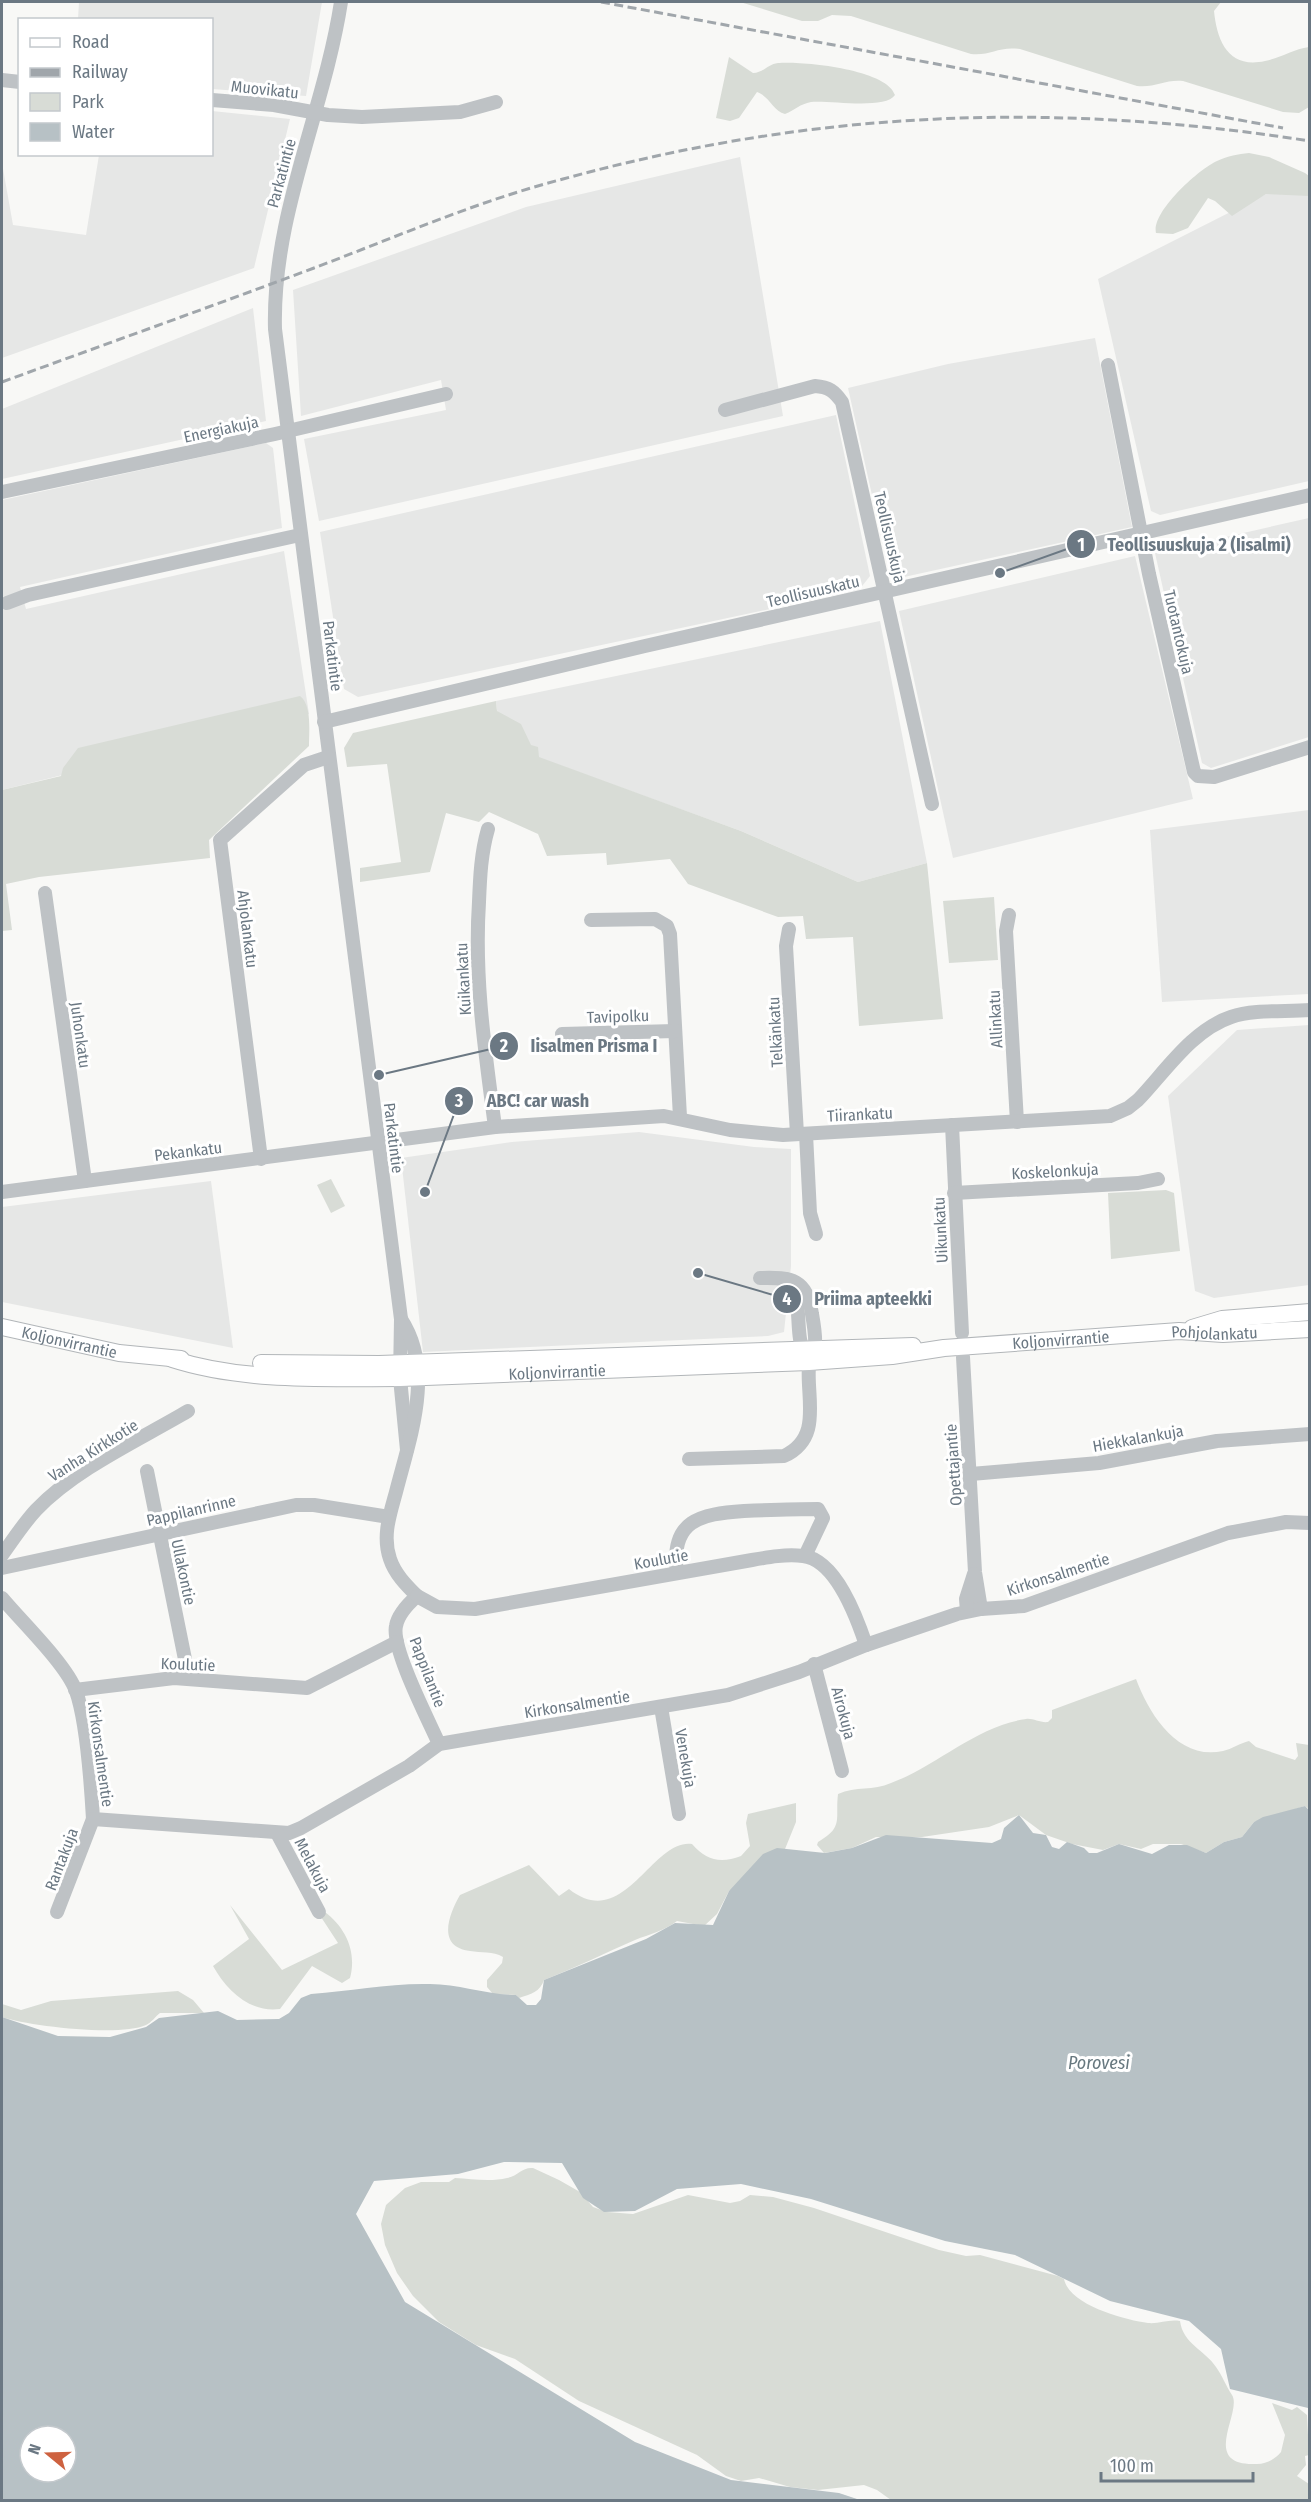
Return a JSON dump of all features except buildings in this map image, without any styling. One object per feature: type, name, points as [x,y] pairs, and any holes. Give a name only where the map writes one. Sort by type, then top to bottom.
[{"type":"main road","name":"Pohjolankatu","points":[[1179,1331],[1222,1319],[1310,1312]]},
{"type":"main road","name":"Koljonvirrantie","points":[[2,1327],[119,1353],[172,1359],[190,1365],[239,1372],[338,1378],[399,1371],[808,1353],[892,1356],[944,1348],[1179,1331]]},
{"type":"main road","name":"Pohjolankatu","points":[[1179,1331],[1223,1334],[1310,1329]]},
{"type":"street","name":"Parkatintie","points":[[341,2],[334,42],[287,215],[278,263],[275,329],[286,430],[401,1319],[399,1371]]},
{"type":"street","points":[[2,80],[18,82]]},
{"type":"street","name":"Muovikatu","points":[[213,100],[292,107],[362,117],[459,112],[496,102]]},
{"type":"street","name":"Tuotantokuja","points":[[1108,365],[1141,533],[1191,765],[1198,776],[1215,777],[1310,747]]},
{"type":"street","name":"Teollisuuskuja","points":[[725,410],[815,386],[826,387],[835,392],[842,402],[933,804]]},
{"type":"street","name":"Energiakuja","points":[[2,492],[446,394]]},
{"type":"street","name":"Teollisuuskatu","points":[[324,722],[1310,495]]},
{"type":"street","points":[[7,603],[28,595],[300,535]]},
{"type":"street","name":"Ahjolankatu","points":[[261,1159],[220,840],[304,765],[328,756]]},
{"type":"street","name":"Kuikankatu","points":[[488,829],[482,850],[476,946],[478,996],[495,1127]]},
{"type":"street","name":"Juhonkatu","points":[[45,893],[85,1181]]},
{"type":"street","name":"Allinkatu","points":[[1009,915],[1006,931],[1017,1122]]},
{"type":"street","points":[[591,920],[655,919],[667,926],[670,934],[680,1117]]},
{"type":"street","name":"Telkänkatu","points":[[789,929],[786,946],[802,1134],[810,1213],[816,1234]]},
{"type":"street","name":"Tiirankatu","points":[[378,1143],[495,1127],[651,1116],[680,1117],[730,1130],[802,1134],[1017,1122],[1119,1113],[1138,1100],[1192,1042],[1210,1027],[1232,1017],[1310,1010]]},
{"type":"street","name":"Tavipolku","points":[[562,1034],[675,1031]]},
{"type":"street","name":"Uikunkatu","points":[[951,1125],[962,1333]]},
{"type":"street","name":"Pekankatu","points":[[2,1192],[378,1143]]},
{"type":"street","name":"Koskelonkuja","points":[[954,1192],[1138,1183],[1158,1179]]},
{"type":"street","points":[[689,1459],[784,1456],[798,1450],[809,1429],[808,1353],[815,1334],[807,1293],[798,1283],[785,1277],[760,1278]]},
{"type":"street","name":"Parkatintie","points":[[401,1319],[412,1336],[418,1370]]},
{"type":"street","name":"Opettajantie","points":[[963,1357],[972,1474],[974,1610]]},
{"type":"street","points":[[417,1596],[400,1578],[390,1560],[387,1540],[389,1517],[417,1403],[418,1370]]},
{"type":"street","points":[[399,1371],[407,1450]]},
{"type":"street","name":"Vanha Kirkkotie","points":[[2,1555],[35,1511],[53,1495],[73,1480],[188,1411]]},
{"type":"street","name":"Hiekkalankuja","points":[[972,1474],[1099,1463],[1217,1441],[1310,1434]]},
{"type":"street","name":"Ullakontie","points":[[147,1471],[189,1679]]},
{"type":"street","name":"Pappilanrinne","points":[[2,1568],[296,1505],[314,1505],[389,1517]]},
{"type":"street","points":[[677,1573],[676,1550],[681,1534],[694,1520],[711,1513],[818,1509],[823,1518],[805,1556],[822,1565],[833,1576],[845,1595],[866,1645]]},
{"type":"street","name":"Kirkonsalmentie","points":[[2,1598],[66,1674],[75,1690],[81,1711],[93,1818],[277,1833],[302,1828],[409,1766],[440,1744],[469,1737],[661,1707],[749,1689],[866,1645],[974,1610],[1023,1606],[1228,1533],[1268,1524],[1310,1523]]},
{"type":"street","name":"Koulutie","points":[[417,1596],[437,1607],[475,1609],[779,1556],[805,1556]]},
{"type":"street","name":"Pappilantie","points":[[417,1596],[405,1608],[396,1625],[397,1642],[416,1693],[440,1744]]},
{"type":"street","name":"Koulutie","points":[[75,1690],[159,1679],[189,1679],[307,1688],[397,1642]]},
{"type":"street","name":"Airokuja","points":[[814,1664],[842,1771]]},
{"type":"street","name":"Venekuja","points":[[661,1707],[679,1814]]},
{"type":"street","name":"Rantakuja","points":[[57,1912],[93,1818]]},
{"type":"street","name":"Melakuja","points":[[277,1833],[319,1912]]},
{"type":"shaded area","points":[[79,2],[322,2],[306,96],[213,89],[213,18],[78,18]]},
{"type":"shaded area","points":[[213,111],[290,119],[254,268],[2,358],[2,163],[13,225],[86,235],[99,156],[213,156]]},
{"type":"shaded area","points":[[740,157],[783,416],[319,521],[304,439],[446,410],[441,380],[301,416],[293,290],[526,207]]},
{"type":"shaded area","points":[[1309,188],[1309,481],[1160,515],[1151,511],[1098,279],[1266,194]]},
{"type":"shaded area","points":[[253,308],[266,421],[2,479],[2,409]]},
{"type":"shaded area","points":[[1095,338],[1132,527],[904,577],[889,571],[848,388],[948,364]]},
{"type":"shaded area","points":[[836,415],[870,576],[859,590],[358,697],[344,689],[320,532]]},
{"type":"shaded area","points":[[266,443],[273,448],[282,528],[20,587],[26,609],[284,551],[309,714],[2,790],[2,500]]},
{"type":"shaded area","points":[[1309,518],[1309,737],[1211,768],[1202,763],[1155,553]]},
{"type":"shaded area","points":[[1135,556],[1193,799],[953,858],[899,611]]},
{"type":"shaded area","points":[[880,621],[927,863],[858,882],[741,831],[501,744],[496,701]]},
{"type":"shaded area","points":[[1309,810],[1309,994],[1162,1002],[1150,830]]},
{"type":"shaded area","points":[[1309,1025],[1309,1285],[1214,1298],[1195,1291],[1168,1096],[1237,1030]]},
{"type":"shaded area","points":[[639,1132],[754,1147],[791,1149],[791,1266],[784,1332],[768,1336],[423,1352],[401,1158],[512,1142]]},
{"type":"shaded area","points":[[211,1181],[233,1348],[2,1302],[2,1207]]},
{"type":"green space","points":[[740,2],[1221,2],[1214,11],[1218,33],[1227,51],[1234,57],[1242,61],[1265,61],[1309,47],[1309,107],[1299,113],[1283,112],[1183,81],[1137,86],[1020,49],[1012,48],[984,54],[971,54],[851,16],[832,15],[818,21],[802,21]]},
{"type":"green space","points":[[729,57],[753,73],[778,63],[842,68],[877,79],[889,86],[895,95],[889,100],[869,103],[811,102],[785,114],[757,92],[739,118],[730,121],[716,118]]},
{"type":"green space","points":[[1249,153],[1269,157],[1305,173],[1309,176],[1309,196],[1266,194],[1232,216],[1208,198],[1188,228],[1173,234],[1156,233],[1156,224],[1161,214],[1188,182],[1217,161]]},
{"type":"green space","points":[[300,696],[308,712],[309,746],[209,840],[210,858],[39,877],[6,884],[12,930],[2,931],[2,790],[61,776],[63,768],[78,748]]},
{"type":"green space","points":[[496,701],[497,711],[521,724],[531,745],[538,747],[539,757],[741,831],[858,882],[927,863],[943,1019],[859,1026],[853,937],[806,939],[803,916],[778,917],[688,884],[670,859],[607,865],[606,853],[547,856],[538,834],[489,812],[479,822],[446,813],[430,872],[360,882],[360,868],[401,862],[387,764],[347,767],[344,748],[353,733]]},
{"type":"green space","points":[[994,897],[998,960],[949,963],[943,901]]},
{"type":"green space","points":[[331,1179],[345,1206],[331,1213],[317,1185]]},
{"type":"green space","points":[[1166,1190],[1174,1193],[1180,1251],[1111,1259],[1108,1193]]},
{"type":"green space","points":[[1136,1679],[1157,1720],[1179,1742],[1192,1749],[1207,1752],[1223,1751],[1249,1741],[1256,1747],[1295,1760],[1298,1756],[1296,1743],[1309,1745],[1309,1809],[1305,1806],[1254,1822],[1242,1837],[1224,1842],[1206,1853],[1181,1844],[1153,1844],[1141,1849],[1119,1844],[1103,1850],[1072,1844],[1046,1835],[1019,1815],[989,1827],[922,1837],[876,1837],[852,1848],[824,1853],[817,1845],[835,1827],[838,1794],[891,1783],[908,1776],[990,1730],[1026,1719],[1048,1722],[1052,1718],[1052,1710]]},
{"type":"green space","points":[[796,1803],[796,1822],[785,1849],[729,1891],[717,1914],[704,1926],[677,1921],[662,1930],[544,1980],[537,1990],[527,1995],[519,1998],[516,1995],[493,1994],[487,1987],[487,1980],[502,1963],[503,1957],[460,1948],[453,1944],[449,1937],[449,1921],[460,1895],[529,1865],[559,1896],[569,1889],[588,1899],[606,1900],[622,1893],[677,1846],[692,1844],[708,1857],[720,1860],[741,1856],[750,1846],[746,1823],[748,1814]]},
{"type":"green space","points":[[230,1905],[282,1970],[338,1943],[321,1917],[325,1912],[339,1925],[348,1941],[352,1959],[350,1978],[342,1983],[312,1966],[280,2009],[249,2004],[232,1992],[213,1966],[249,1939]]},
{"type":"green space","points":[[178,1991],[193,2000],[204,2013],[160,2013],[146,2025],[116,2030],[52,2027],[2,2017],[2,2004],[21,2010],[51,2001]]},
{"type":"green space","points":[[533,2168],[580,2192],[593,2207],[607,2212],[633,2214],[688,2195],[730,2203],[740,2201],[750,2195],[773,2197],[814,2208],[939,2250],[966,2256],[980,2255],[1058,2276],[1064,2279],[1068,2288],[1087,2304],[1126,2319],[1148,2323],[1180,2321],[1185,2336],[1211,2361],[1232,2395],[1234,2403],[1226,2437],[1226,2448],[1230,2457],[1239,2463],[1261,2464],[1270,2461],[1281,2452],[1285,2435],[1272,2403],[1292,2410],[1297,2407],[1307,2415],[1309,2455],[1305,2456],[1306,2465],[1297,2476],[1309,2484],[1309,2500],[891,2500],[877,2490],[864,2485],[818,2490],[790,2487],[759,2478],[741,2481],[726,2476],[697,2455],[579,2401],[515,2359],[476,2345],[439,2322],[413,2296],[397,2273],[385,2245],[381,2224],[386,2205],[405,2188],[421,2182],[449,2182],[455,2178],[501,2179]]},
{"type":"water","name":"Porovesi","points":[[1305,1806],[1310,1811],[1309,2422],[1308,2408],[1230,2389],[1221,2349],[1189,2321],[1110,2301],[1015,2255],[945,2241],[811,2199],[741,2184],[677,2189],[635,2211],[604,2212],[583,2198],[562,2163],[504,2162],[458,2174],[374,2181],[356,2214],[405,2302],[635,2442],[731,2480],[839,2493],[860,2500],[2,2500],[2,2017],[58,2036],[110,2037],[146,2027],[159,2018],[218,2011],[237,2020],[279,2019],[289,2013],[301,1998],[311,1994],[415,1984],[441,1984],[516,1995],[527,2005],[536,2005],[541,1999],[544,1980],[646,1939],[675,1923],[713,1925],[729,1891],[763,1854],[777,1848],[825,1853],[852,1848],[886,1835],[992,1843],[1001,1839],[1004,1828],[1019,1815],[1033,1833],[1046,1835],[1052,1847],[1059,1849],[1067,1842],[1084,1848],[1089,1853],[1097,1853],[1119,1844],[1152,1854],[1169,1845],[1187,1845],[1206,1853],[1224,1842],[1242,1837],[1254,1822],[1263,1817]]},
{"type":"railway","points":[[601,2],[1283,128]]},
{"type":"railway","points":[[2,382],[500,198],[563,179],[657,156],[750,138],[842,126],[934,119],[1027,117],[1120,120],[1214,128],[1310,141]]},
{"type":"place","name":"Teollisuuskuja 2 (Iisalmi)","points":[[1000,573]]},
{"type":"place","name":"Iisalmen Prisma I","points":[[379,1075]]},
{"type":"place","name":"ABC! car wash","points":[[425,1192]]},
{"type":"place","name":"Priima apteekki","points":[[698,1273]]}]
